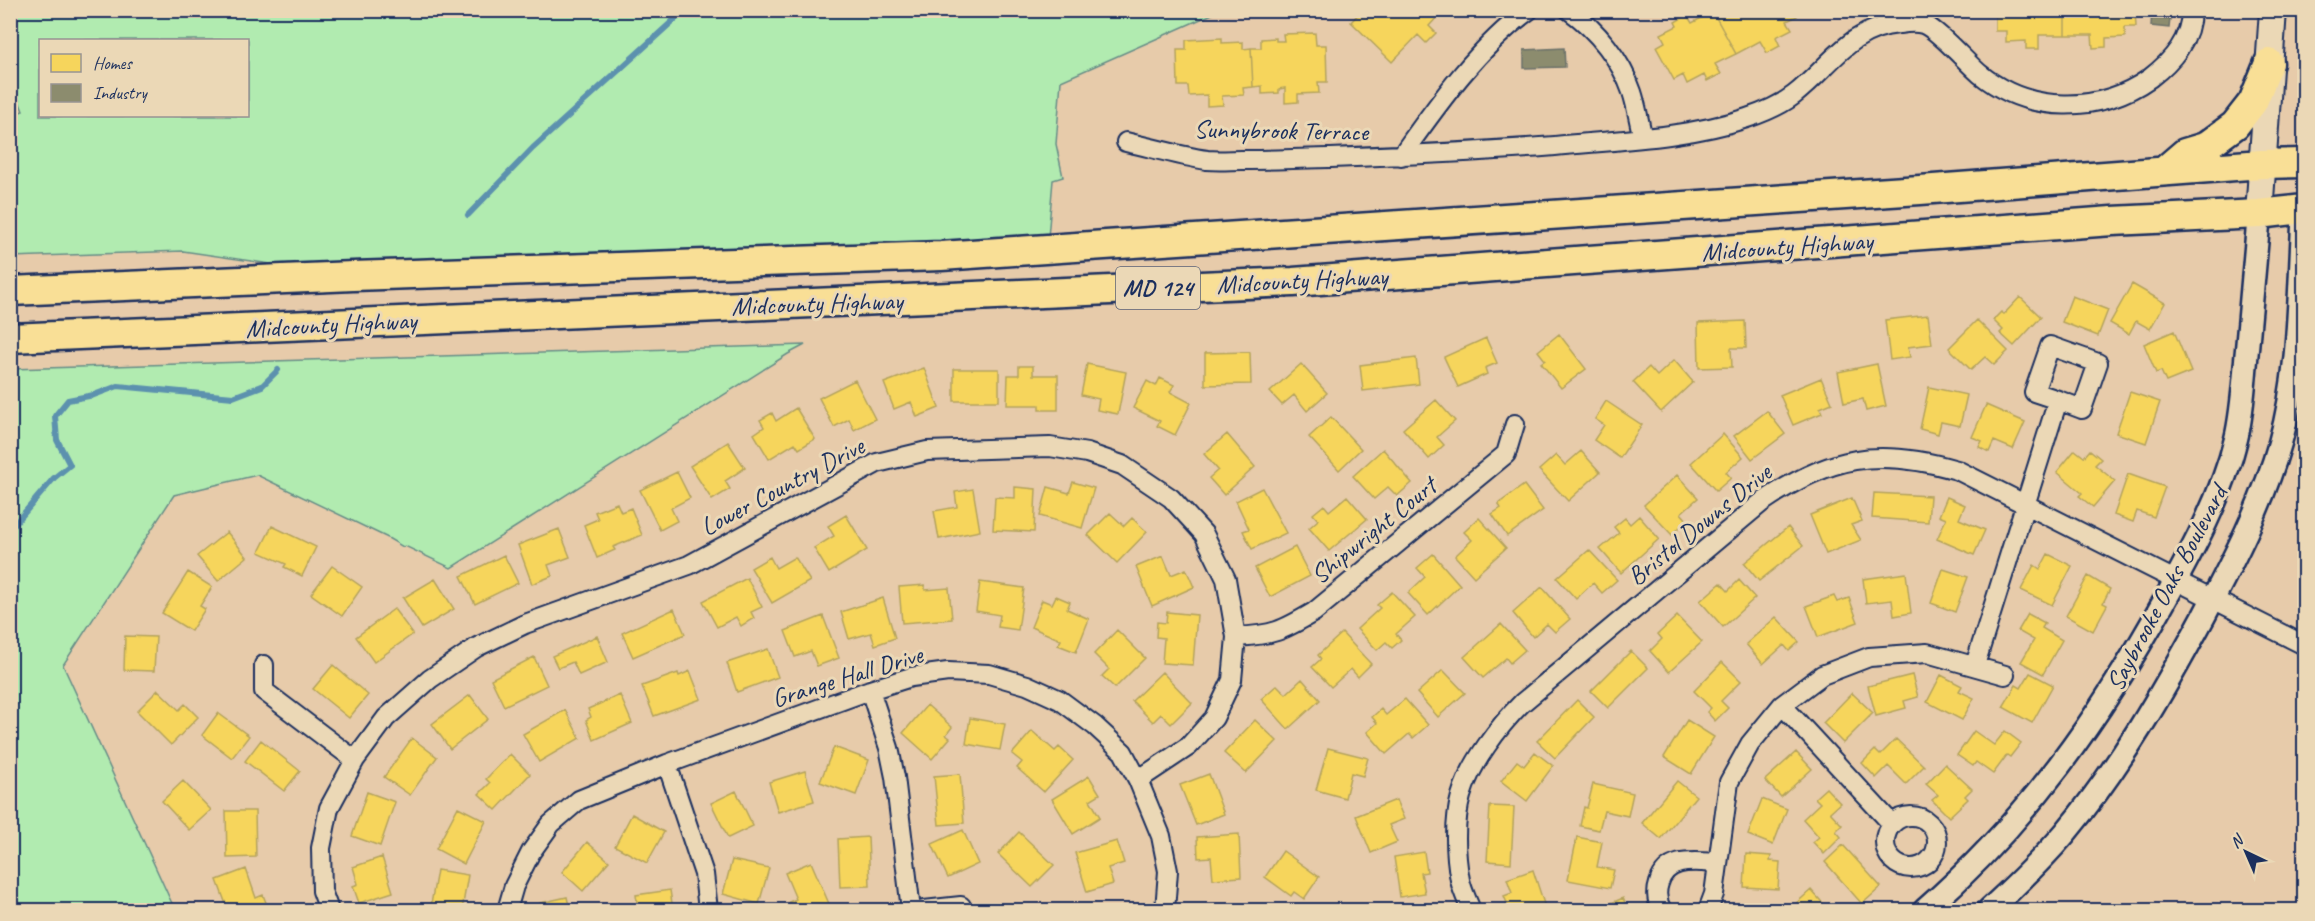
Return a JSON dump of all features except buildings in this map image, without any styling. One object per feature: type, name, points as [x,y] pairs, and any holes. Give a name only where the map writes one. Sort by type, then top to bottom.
[{"type":"main road","name":"Saybrooke Oaks Boulevard","points":[[2259,213],[2273,10]]},
{"type":"main road","points":[[2162,172],[2185,153],[2205,147],[2235,125],[2253,102],[2269,63]]},
{"type":"main road","name":"Midcounty Highway","points":[[10,291],[342,276],[952,255],[2262,164],[2304,163]]},
{"type":"main road","name":"Midcounty Highway","points":[[10,338],[1293,282],[2304,208]]},
{"type":"street","name":"Sunnybrook Terrace","points":[[1401,156],[1462,74],[1529,10]]},
{"type":"street","points":[[1569,10],[1586,22],[1623,72],[1633,93],[1643,138]]},
{"type":"street","name":"Sunnybrook Terrace","points":[[1126,142],[1208,160],[1286,160],[1468,153],[1643,138],[1719,126],[1749,117],[1792,97],[1849,43],[1862,35],[1875,29],[1926,17],[1979,73],[2004,92],[2039,103],[2080,105],[2139,85],[2163,68],[2180,50],[2191,21],[2191,10]]},
{"type":"street","name":"Saybrooke Oaks Boulevard","points":[[1989,910],[2064,834],[2142,727],[2174,673],[2249,524],[2280,442],[2294,372],[2304,208]]},
{"type":"street","name":"Saybrooke Oaks Boulevard","points":[[1925,910],[1987,853],[2026,810],[2060,767],[2106,701],[2176,580],[2211,512],[2226,476],[2237,437],[2259,213]]},
{"type":"street","points":[[1976,665],[2058,400]]},
{"type":"street","name":"Shipwright Court","points":[[1236,637],[1263,636],[1284,630],[1314,612],[1506,454],[1515,424]]},
{"type":"street","name":"Lower Country Drive","points":[[328,910],[322,891],[321,848],[329,808],[355,760],[386,718],[430,678],[477,647],[525,624],[689,565],[877,463],[927,451],[1050,447],[1086,453],[1122,465],[1171,498],[1204,534],[1226,579],[1236,637],[1232,680],[1214,718],[1189,746],[1138,780]]},
{"type":"street","name":"Bristol Downs Drive","points":[[1471,910],[1460,880],[1457,833],[1461,796],[1475,766],[1500,726],[1522,703],[1761,503],[1791,482],[1842,461],[1879,458],[1933,463],[1957,470],[2304,645]]},
{"type":"street","points":[[1708,910],[1713,894],[1729,782],[1750,744],[1782,705],[1822,675],[1869,657],[1927,653],[2005,675]]},
{"type":"street","points":[[264,665],[264,692],[355,760]]},
{"type":"street","name":"Grange Hall Drive","points":[[507,910],[514,886],[531,852],[550,824],[579,800],[667,764],[870,690],[911,677],[948,672],[989,674],[1027,685],[1060,700],[1095,726],[1123,752],[1138,780],[1161,836],[1168,871],[1165,910]]},
{"type":"street","points":[[870,690],[889,748],[895,777],[911,910]]},
{"type":"street","points":[[1782,705],[1892,824]]},
{"type":"street","points":[[667,764],[704,874],[708,910]]},
{"type":"street","points":[[1662,910],[1658,904],[1657,889],[1661,875],[1672,865],[1686,861],[1718,863]]},
{"type":"street","points":[[924,910],[961,906],[962,910]]},
{"type":"green space","points":[[14,11],[1219,11],[1061,81],[1056,144],[1063,177],[1053,180],[1047,249],[353,276],[183,251],[11,257],[10,115],[23,111],[11,81],[10,16]]},
{"type":"green space","points":[[805,345],[451,568],[403,547],[257,475],[174,495],[63,665],[175,910],[21,910],[10,885],[11,369]]},
{"type":"waterway","points":[[468,215],[533,148],[685,10]]},
{"type":"waterway","points":[[10,525],[14,525],[54,478],[70,465],[57,440],[55,416],[68,400],[94,395],[118,386],[233,397],[262,386],[278,370]]}]
